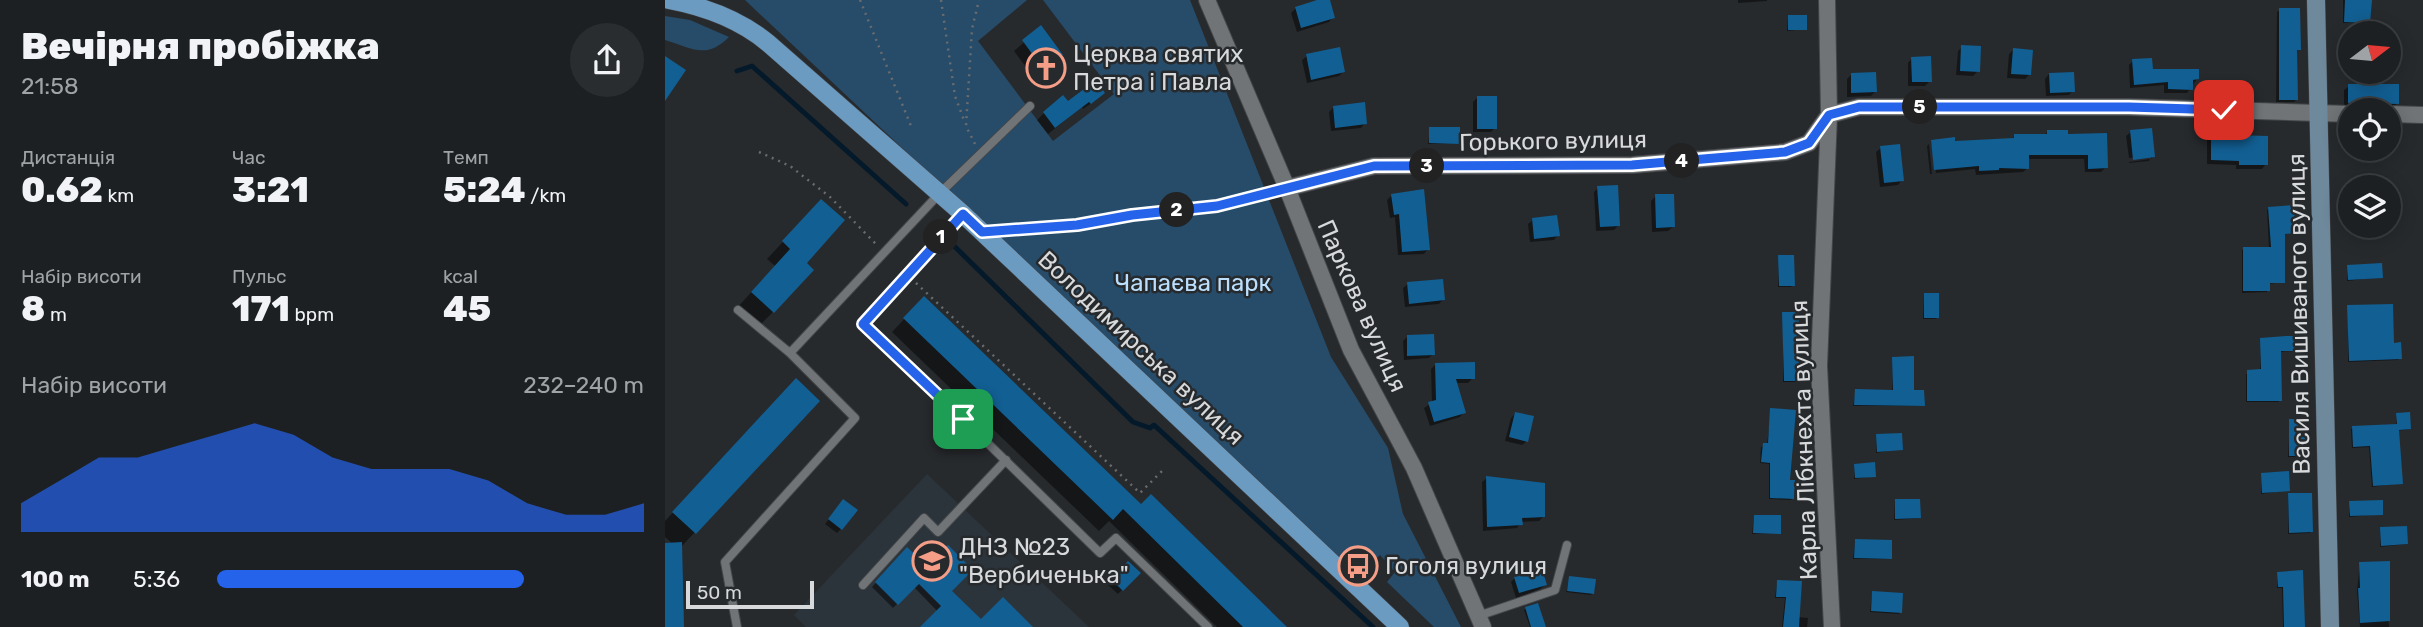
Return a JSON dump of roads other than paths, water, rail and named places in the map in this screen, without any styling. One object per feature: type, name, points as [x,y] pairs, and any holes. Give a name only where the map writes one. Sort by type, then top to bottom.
[{"type":"main road","name":"Володимирська вулиця","points":[[669,0],[698,6],[747,26],[963,214],[1400,627]]},
{"type":"street","name":"Паркова вулиця","points":[[1207,0],[1287,188],[1351,350],[1414,468],[1481,621]]},
{"type":"street","name":"Карла Лібкнехта вулиця","points":[[1827,0],[1829,115],[1819,366],[1832,627]]},
{"type":"street","name":"Василя Вишиваного вулиця","points":[[2316,0],[2330,627]]},
{"type":"street","points":[[1829,115],[1859,107],[2129,107],[2338,114]]},
{"type":"street","points":[[2401,114],[2423,115]]},
{"type":"street","name":"Горького вулиця","points":[[1287,188],[1374,166],[1632,165],[1785,152],[1809,143],[1829,115]]},
{"type":"lane","points":[[790,353],[940,193],[1030,106]]},
{"type":"lane","points":[[963,214],[930,247],[863,324],[1100,553],[1116,538],[1208,627]]},
{"type":"lane","points":[[737,627],[725,562],[855,418],[790,353],[739,310]]},
{"type":"lane","points":[[863,585],[924,518],[938,532],[1006,460]]},
{"type":"lane","points":[[1481,621],[1555,590],[1567,545]]},
{"type":"waterway","points":[[737,71],[752,66],[906,204]]},
{"type":"waterway","points":[[946,238],[1133,422],[1150,428],[1154,425],[1373,627]]},
{"type":"place","name":"Церква святих Петра і Павла","points":[[1046,68]]},
{"type":"place","name":"ДНЗ №23 \"Вербиченька\"","points":[[932,561]]},
{"type":"place","name":"Гоголя вулиця","points":[[1358,566]]},
{"type":"park label","name":"Чапаєва парк","points":[[1193,283]]}]
